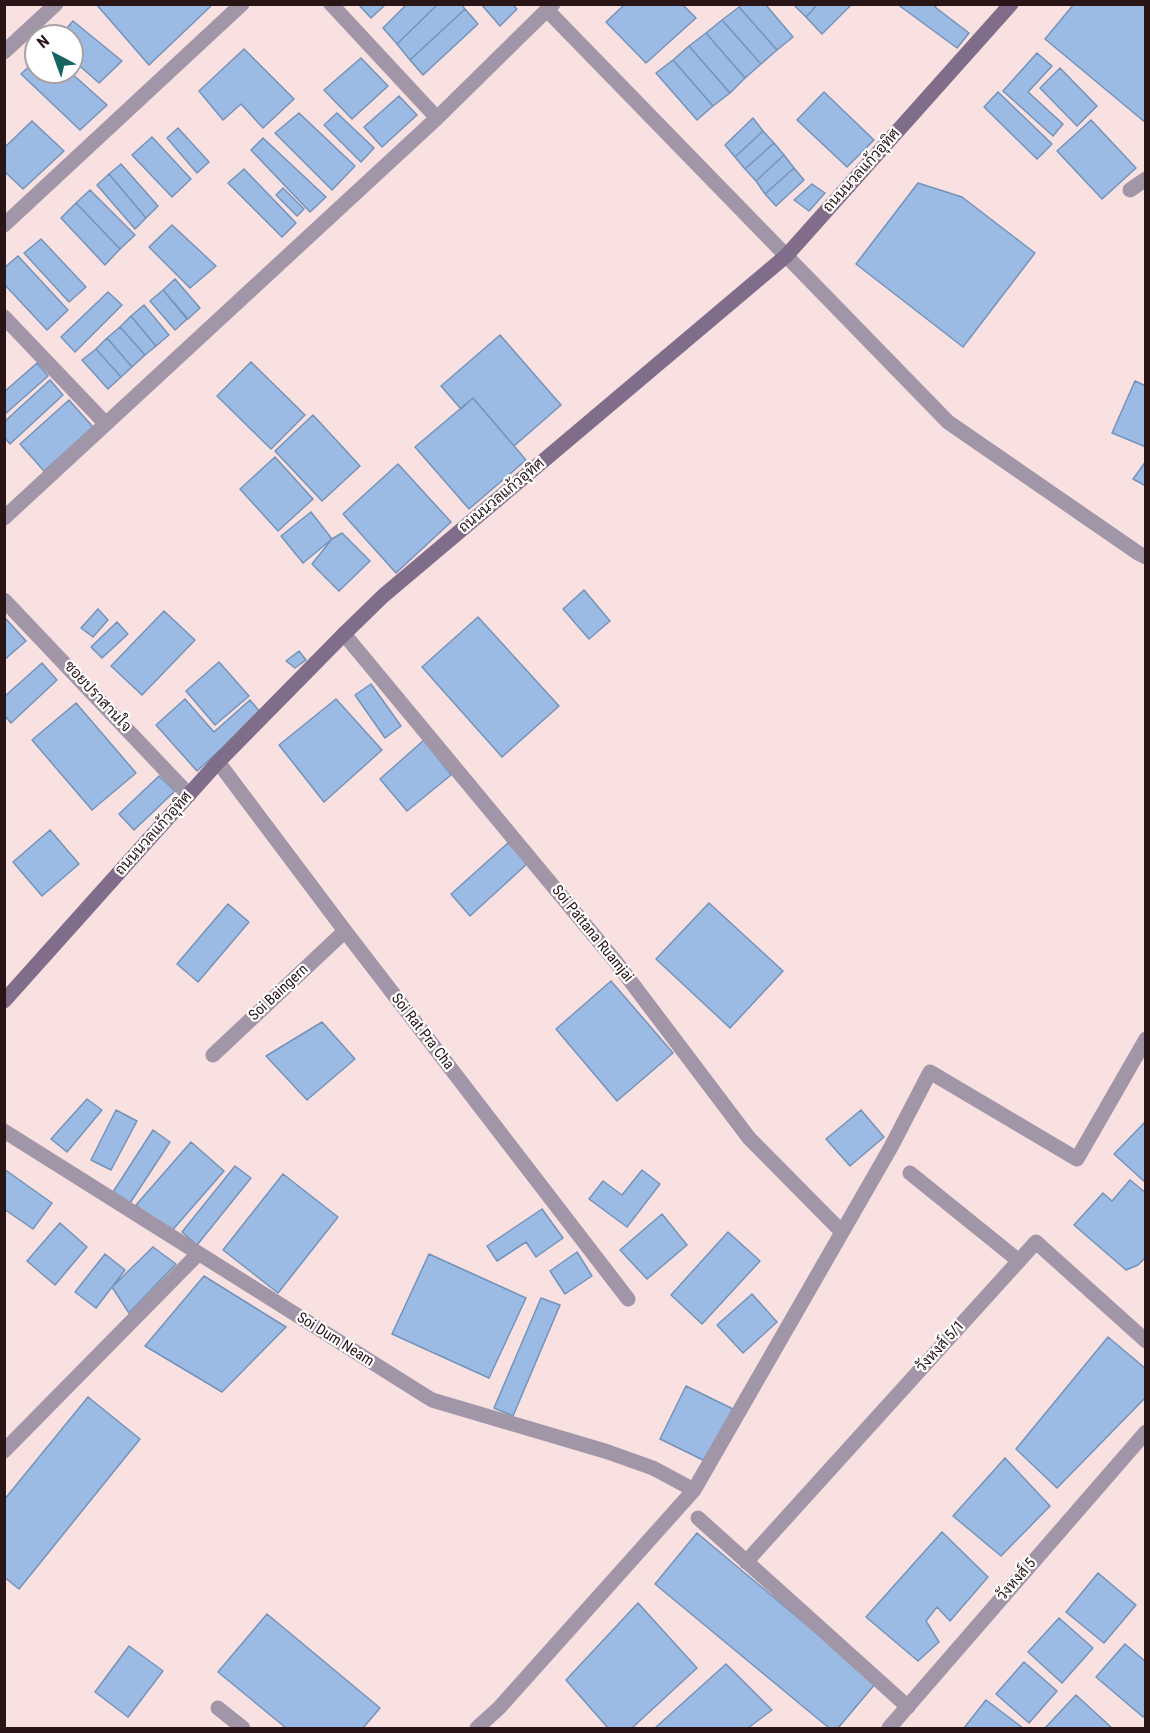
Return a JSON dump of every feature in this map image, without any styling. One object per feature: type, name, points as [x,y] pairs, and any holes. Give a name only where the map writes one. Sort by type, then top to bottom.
[{"type":"street","points":[[4,52],[56,4]]},
{"type":"street","points":[[4,225],[242,4]]},
{"type":"street","points":[[331,4],[437,118]]},
{"type":"street","name":"ถนนนวลแก้วอุทิศ","points":[[4,1001],[218,762],[344,634],[383,596],[786,256],[1011,4]]},
{"type":"street","points":[[4,518],[437,118],[550,7],[786,256],[948,422],[1128,547],[1146,557]]},
{"type":"street","points":[[1130,190],[1146,179]]},
{"type":"street","points":[[4,317],[106,424]]},
{"type":"street","name":"ซอยปราสานใจ","points":[[4,600],[189,795]]},
{"type":"street","name":"Soi Pattana Ruamjai","points":[[344,634],[616,962],[749,1138],[842,1232]]},
{"type":"street","name":"Soi Rat Pra Cha","points":[[218,762],[628,1299]]},
{"type":"street","name":"Soi Baingern","points":[[213,1055],[345,931]]},
{"type":"street","points":[[477,1728],[499,1708],[694,1490],[891,1147],[930,1072],[1077,1159],[1146,1040]]},
{"type":"street","name":"Soi Dum Neam","points":[[4,1131],[432,1400],[605,1451],[652,1468],[694,1490]]},
{"type":"street","points":[[910,1173],[1019,1261]]},
{"type":"street","name":"วังหงส์ 5/1","points":[[747,1562],[1036,1242],[1146,1341]]},
{"type":"street","points":[[4,1451],[198,1254]]},
{"type":"street","name":"วังหงส์ 5","points":[[889,1728],[1146,1432]]},
{"type":"street","points":[[698,1518],[908,1707]]},
{"type":"street","points":[[218,1708],[243,1728]]},
{"type":"building","points":[[96,4],[213,4],[149,65]]},
{"type":"building","points":[[358,4],[386,4],[371,18]]},
{"type":"building","points":[[407,4],[438,4],[397,44],[383,28]]},
{"type":"building","points":[[438,4],[461,4],[465,9],[410,60],[397,44]]},
{"type":"building","points":[[481,4],[512,4],[517,9],[500,26]]},
{"type":"building","points":[[625,4],[682,4],[696,18],[646,63],[606,22]]},
{"type":"building","points":[[742,4],[765,4],[793,37],[777,50],[739,7]]},
{"type":"building","points":[[793,4],[818,4],[806,17]]},
{"type":"building","points":[[818,4],[852,4],[822,34],[806,17]]},
{"type":"building","points":[[897,4],[937,4],[935,7],[969,33],[957,48]]},
{"type":"building","points":[[1074,4],[1146,4],[1146,123],[1045,39]]},
{"type":"building","points":[[739,7],[777,50],[761,64],[722,20]]},
{"type":"building","points":[[465,9],[478,24],[423,75],[410,60]]},
{"type":"building","points":[[722,20],[761,64],[745,78],[706,33]]},
{"type":"building","points":[[84,30],[122,61],[99,83],[84,70]]},
{"type":"building","points":[[706,33],[745,78],[730,93],[689,46]]},
{"type":"building","points":[[689,46],[730,93],[713,106],[673,60]]},
{"type":"building","points":[[244,49],[294,99],[263,128],[241,104],[223,120],[199,91]]},
{"type":"building","points":[[1037,53],[1052,66],[1028,92],[1063,124],[1053,136],[1003,91]]},
{"type":"building","points":[[361,58],[388,86],[352,119],[324,90]]},
{"type":"building","points":[[673,60],[713,106],[697,120],[656,73]]},
{"type":"building","points":[[1060,68],[1097,106],[1077,126],[1040,88]]},
{"type":"building","points":[[32,84],[83,84],[107,105],[80,130]]},
{"type":"building","points":[[824,92],[874,140],[847,167],[797,120]]},
{"type":"building","points":[[998,92],[1052,144],[1037,159],[984,107]]},
{"type":"building","points":[[399,96],[417,115],[382,147],[364,127]]},
{"type":"building","points":[[299,113],[355,166],[332,190],[275,133]]},
{"type":"building","points":[[337,113],[374,148],[361,162],[324,125]]},
{"type":"building","points":[[753,118],[763,131],[735,157],[725,145]]},
{"type":"building","points":[[1091,120],[1136,168],[1102,199],[1057,151]]},
{"type":"building","points":[[32,121],[64,151],[23,189],[4,171],[4,148]]},
{"type":"building","points":[[178,128],[209,162],[197,173],[167,138]]},
{"type":"building","points":[[763,131],[774,143],[745,169],[735,157]]},
{"type":"building","points":[[152,137],[191,179],[172,197],[132,155]]},
{"type":"building","points":[[263,138],[326,197],[310,212],[251,150]]},
{"type":"building","points":[[774,143],[784,155],[756,181],[745,169]]},
{"type":"building","points":[[784,155],[794,168],[765,194],[756,181]]},
{"type":"building","points":[[121,164],[158,206],[146,218],[109,174]]},
{"type":"building","points":[[794,168],[804,180],[776,206],[765,194]]},
{"type":"building","points":[[244,169],[296,223],[282,237],[228,183]]},
{"type":"building","points":[[109,174],[146,218],[135,229],[97,185]]},
{"type":"building","points":[[918,183],[962,197],[1035,253],[963,347],[856,264]]},
{"type":"building","points":[[812,184],[825,193],[809,211],[794,200]]},
{"type":"building","points":[[283,188],[304,209],[297,216],[276,195]]},
{"type":"building","points":[[90,190],[135,235],[120,249],[76,203]]},
{"type":"building","points":[[76,203],[120,249],[105,265],[61,218]]},
{"type":"building","points":[[172,225],[216,266],[190,288],[149,247]]},
{"type":"building","points":[[41,239],[86,287],[69,302],[24,253]]},
{"type":"building","points":[[18,256],[68,310],[47,330],[4,284],[4,268]]},
{"type":"building","points":[[175,279],[200,308],[188,319],[163,290]]},
{"type":"building","points":[[163,290],[187,319],[175,330],[150,301]]},
{"type":"building","points":[[108,292],[122,305],[75,352],[61,337]]},
{"type":"building","points":[[144,305],[169,335],[156,346],[131,316]]},
{"type":"building","points":[[131,316],[156,346],[145,355],[120,327]]},
{"type":"building","points":[[120,327],[145,355],[132,367],[107,338]]},
{"type":"building","points":[[500,335],[561,405],[514,446],[473,398],[461,409],[441,386]]},
{"type":"building","points":[[107,338],[132,367],[121,377],[96,349]]},
{"type":"building","points":[[96,349],[121,377],[108,389],[82,360]]},
{"type":"building","points":[[251,362],[305,415],[271,449],[217,396]]},
{"type":"building","points":[[37,363],[48,376],[4,415],[4,392]]},
{"type":"building","points":[[50,380],[63,395],[10,444],[4,437],[4,422]]},
{"type":"building","points":[[1135,381],[1146,386],[1146,447],[1112,433]]},
{"type":"building","points":[[473,398],[526,460],[469,509],[415,447]]},
{"type":"building","points":[[69,400],[93,427],[44,471],[20,444]]},
{"type":"building","points":[[313,415],[360,466],[322,501],[275,451]]},
{"type":"building","points":[[275,457],[313,499],[278,531],[240,489]]},
{"type":"building","points":[[1146,461],[1146,486],[1133,479]]},
{"type":"building","points":[[398,464],[451,522],[396,573],[343,514]]},
{"type":"building","points":[[311,512],[332,539],[303,563],[281,536]]},
{"type":"building","points":[[342,533],[370,561],[339,591],[312,564],[332,539]]},
{"type":"building","points":[[584,590],[610,621],[589,639],[563,609]]},
{"type":"building","points":[[98,609],[108,620],[93,637],[81,628]]},
{"type":"building","points":[[164,611],[195,640],[142,695],[111,666]]},
{"type":"building","points":[[478,617],[559,706],[502,757],[422,667]]},
{"type":"building","points":[[6,619],[26,641],[4,660],[4,621]]},
{"type":"building","points":[[117,622],[128,634],[102,658],[91,647]]},
{"type":"building","points":[[299,651],[306,660],[295,668],[286,661]]},
{"type":"building","points":[[219,662],[249,696],[215,725],[186,691]]},
{"type":"building","points":[[42,663],[57,680],[11,723],[4,715],[4,697]]},
{"type":"building","points":[[371,684],[401,726],[385,738],[355,695]]},
{"type":"building","points":[[185,699],[214,732],[250,700],[261,713],[197,771],[156,725]]},
{"type":"building","points":[[336,699],[382,750],[324,802],[279,745]]},
{"type":"building","points":[[76,703],[136,773],[92,810],[32,740]]},
{"type":"building","points":[[424,740],[451,775],[407,811],[380,779]]},
{"type":"building","points":[[159,776],[175,791],[134,830],[119,814]]},
{"type":"building","points":[[50,830],[79,864],[42,896],[13,862]]},
{"type":"building","points":[[508,843],[528,863],[470,916],[451,894]]},
{"type":"building","points":[[709,903],[783,971],[730,1028],[656,959]]},
{"type":"building","points":[[228,904],[249,922],[198,982],[177,964]]},
{"type":"building","points":[[611,981],[673,1053],[617,1101],[556,1029]]},
{"type":"building","points":[[322,1022],[355,1059],[307,1100],[266,1056]]},
{"type":"building","points":[[87,1099],[102,1110],[67,1152],[51,1139]]},
{"type":"building","points":[[116,1110],[137,1121],[111,1170],[91,1160]]},
{"type":"building","points":[[861,1110],[884,1137],[850,1166],[826,1139]]},
{"type":"building","points":[[1146,1121],[1146,1183],[1114,1154]]},
{"type":"building","points":[[153,1130],[170,1142],[130,1203],[113,1192]]},
{"type":"building","points":[[191,1142],[224,1171],[169,1234],[136,1205]]},
{"type":"building","points":[[235,1166],[251,1178],[197,1245],[182,1232]]},
{"type":"building","points":[[4,1169],[52,1203],[33,1229],[4,1209]]},
{"type":"building","points":[[642,1170],[660,1184],[627,1227],[589,1199],[603,1181],[622,1195]]},
{"type":"building","points":[[283,1174],[338,1217],[278,1293],[223,1250]]},
{"type":"building","points":[[1130,1180],[1146,1193],[1146,1257],[1138,1265],[1126,1270],[1074,1225],[1103,1193],[1112,1201]]},
{"type":"building","points":[[542,1209],[563,1238],[536,1257],[526,1242],[497,1261],[487,1246]]},
{"type":"building","points":[[662,1214],[687,1245],[647,1279],[620,1250]]},
{"type":"building","points":[[60,1223],[87,1247],[55,1285],[27,1261]]},
{"type":"building","points":[[728,1232],[760,1261],[702,1324],[671,1295]]},
{"type":"building","points":[[153,1247],[176,1264],[129,1313],[112,1287]]},
{"type":"building","points":[[577,1252],[592,1276],[565,1294],[550,1271]]},
{"type":"building","points":[[105,1254],[125,1270],[96,1308],[75,1292]]},
{"type":"building","points":[[429,1254],[526,1298],[489,1378],[392,1334]]},
{"type":"building","points":[[204,1276],[286,1327],[222,1392],[145,1346]]},
{"type":"building","points":[[752,1294],[777,1322],[743,1353],[717,1325]]},
{"type":"building","points":[[541,1298],[560,1305],[513,1416],[494,1408]]},
{"type":"building","points":[[1108,1337],[1146,1369],[1146,1397],[1057,1488],[1016,1449]]},
{"type":"building","points":[[686,1386],[733,1409],[707,1462],[660,1439]]},
{"type":"building","points":[[88,1397],[140,1439],[19,1589],[4,1577],[4,1500]]},
{"type":"building","points":[[1005,1458],[1050,1506],[1001,1556],[953,1516]]},
{"type":"building","points":[[942,1532],[988,1577],[950,1621],[937,1607],[926,1621],[939,1642],[918,1661],[866,1617]]},
{"type":"building","points":[[697,1533],[876,1683],[838,1728],[829,1728],[655,1584]]},
{"type":"building","points":[[1098,1573],[1136,1605],[1104,1643],[1066,1612]]},
{"type":"building","points":[[638,1603],[697,1668],[632,1728],[608,1728],[566,1680]]},
{"type":"building","points":[[267,1614],[380,1708],[363,1728],[286,1728],[218,1672]]},
{"type":"building","points":[[1059,1618],[1093,1648],[1062,1683],[1028,1652]]},
{"type":"building","points":[[1125,1644],[1146,1662],[1146,1714],[1143,1717],[1096,1677]]},
{"type":"building","points":[[129,1646],[163,1671],[128,1717],[95,1692]]},
{"type":"building","points":[[1024,1662],[1057,1691],[1029,1723],[996,1694]]},
{"type":"building","points":[[726,1664],[772,1710],[748,1728],[655,1728]]},
{"type":"building","points":[[1076,1695],[1112,1728],[1045,1728]]},
{"type":"building","points":[[986,1700],[1023,1728],[964,1728]]}]
